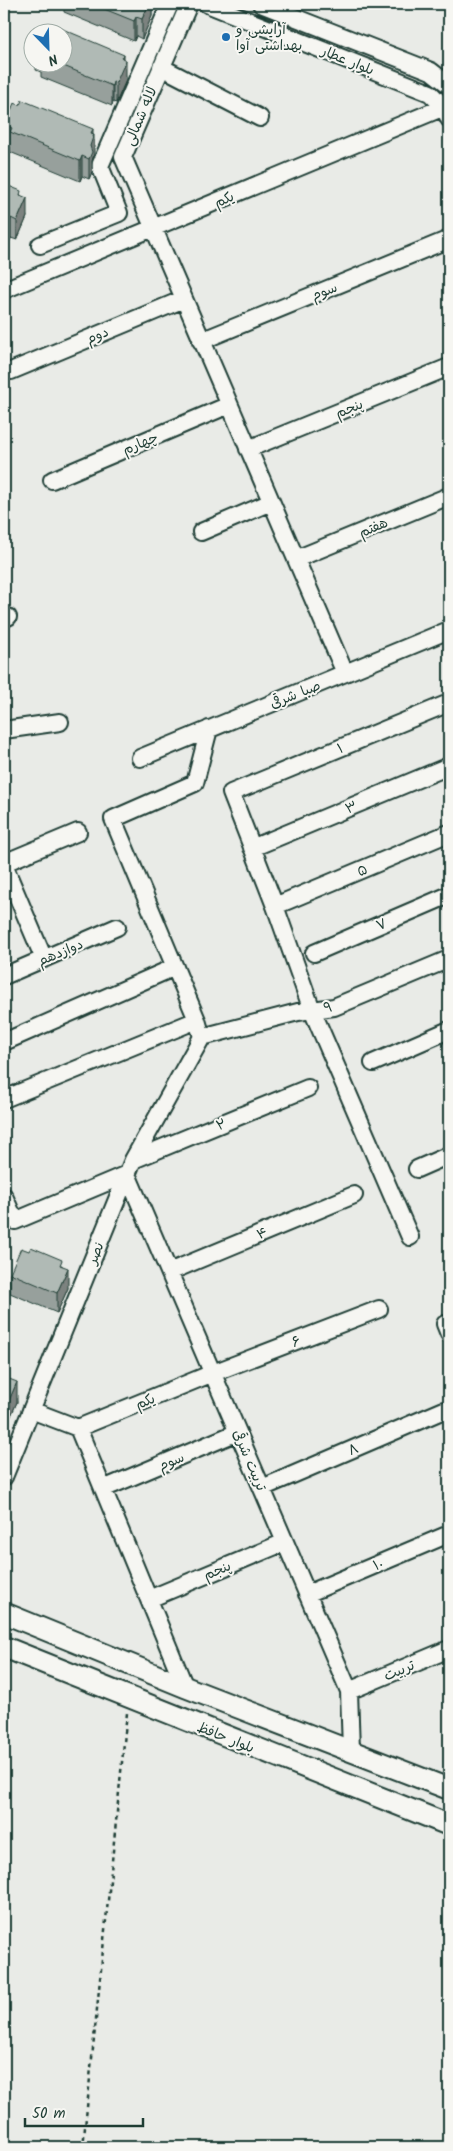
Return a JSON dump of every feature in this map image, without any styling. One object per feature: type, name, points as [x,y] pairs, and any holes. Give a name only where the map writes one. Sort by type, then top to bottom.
[{"type":"main road","points":[[4,1613],[185,1687],[449,1789]]},
{"type":"main road","name":"بلوار حافظ","points":[[4,1647],[449,1825]]},
{"type":"street","points":[[40,244],[119,213],[100,166],[170,4]]},
{"type":"street","name":"لاله شمالی","points":[[189,4],[123,157],[345,673]]},
{"type":"street","name":"بلوار عطار","points":[[207,4],[430,93],[447,113]]},
{"type":"street","name":"بلوار عطار","points":[[261,4],[431,71],[449,85]]},
{"type":"street","points":[[161,67],[260,118]]},
{"type":"street","name":"یکم","points":[[4,290],[447,113]]},
{"type":"street","name":"سوم","points":[[201,341],[447,240]]},
{"type":"street","name":"دوم","points":[[11,371],[184,299]]},
{"type":"street","name":"پنجم","points":[[248,450],[449,367]]},
{"type":"street","name":"چهارم","points":[[52,480],[229,405]]},
{"type":"street","name":"هفتم","points":[[296,559],[449,496]]},
{"type":"street","points":[[201,532],[271,502]]},
{"type":"street","name":"صبا شرقی","points":[[140,758],[449,630]]},
{"type":"street","name":"۱","points":[[252,848],[231,793],[449,703]]},
{"type":"street","points":[[4,730],[60,722]]},
{"type":"street","points":[[202,1038],[197,1020],[113,819],[195,783],[209,729]]},
{"type":"street","name":"۳","points":[[252,848],[449,766]]},
{"type":"street","points":[[44,959],[4,864],[78,832]]},
{"type":"street","name":"۵","points":[[275,906],[449,833]]},
{"type":"street","points":[[252,848],[312,1010],[410,1238]]},
{"type":"street","name":"۷","points":[[314,953],[449,895]]},
{"type":"street","name":"دوازدهم","points":[[4,976],[117,927]]},
{"type":"street","name":"۹","points":[[202,1038],[312,1010],[334,1007],[449,959]]},
{"type":"street","points":[[4,1042],[175,967]]},
{"type":"street","points":[[4,1099],[197,1020]]},
{"type":"street","points":[[373,1063],[449,1030]]},
{"type":"street","name":"نصر","points":[[4,1477],[8,1455],[31,1410],[130,1167],[202,1038]]},
{"type":"street","name":"۲","points":[[4,1196],[15,1222],[130,1167],[308,1088]]},
{"type":"street","points":[[417,1169],[449,1155]]},
{"type":"street","name":"تربیت شرقی","points":[[130,1167],[169,1272],[349,1691],[351,1750]]},
{"type":"street","name":"۴","points":[[169,1272],[354,1195]]},
{"type":"street","name":"۶","points":[[212,1373],[379,1309]]},
{"type":"street","name":"یکم","points":[[78,1428],[212,1373]]},
{"type":"street","points":[[31,1410],[78,1428],[185,1687]]},
{"type":"street","name":"۸","points":[[262,1488],[444,1410]]},
{"type":"street","name":"سوم","points":[[103,1489],[238,1432]]},
{"type":"street","name":"۱۰","points":[[307,1594],[449,1534]]},
{"type":"street","name":"پنجم","points":[[149,1599],[285,1542]]},
{"type":"street","name":"تربیت","points":[[349,1691],[449,1649]]},
{"type":"path","points":[[83,2147],[128,1698]]},
{"type":"building","points":[[92,4],[149,4],[142,19],[136,17],[134,21]]},
{"type":"building","points":[[72,33],[124,55],[122,58],[126,60],[116,83],[113,82],[112,86],[72,69]]},
{"type":"building","points":[[22,100],[93,129],[91,133],[94,134],[90,146],[92,152],[89,159],[82,156],[80,161],[10,132],[12,128],[5,125],[14,103],[20,105]]},
{"type":"building","points":[[4,184],[21,191],[20,195],[27,198],[17,221],[11,218],[9,223],[4,220]]},
{"type":"building","points":[[31,1247],[62,1260],[60,1265],[68,1268],[57,1293],[10,1273],[21,1248],[29,1251]]},
{"type":"building","points":[[4,1286],[8,1288],[4,1298]]},
{"type":"building","points":[[4,1377],[17,1382],[6,1407],[4,1406]]},
{"type":"place","name":"آرایشی و بهداشتی آوا","points":[[226,37]]}]
